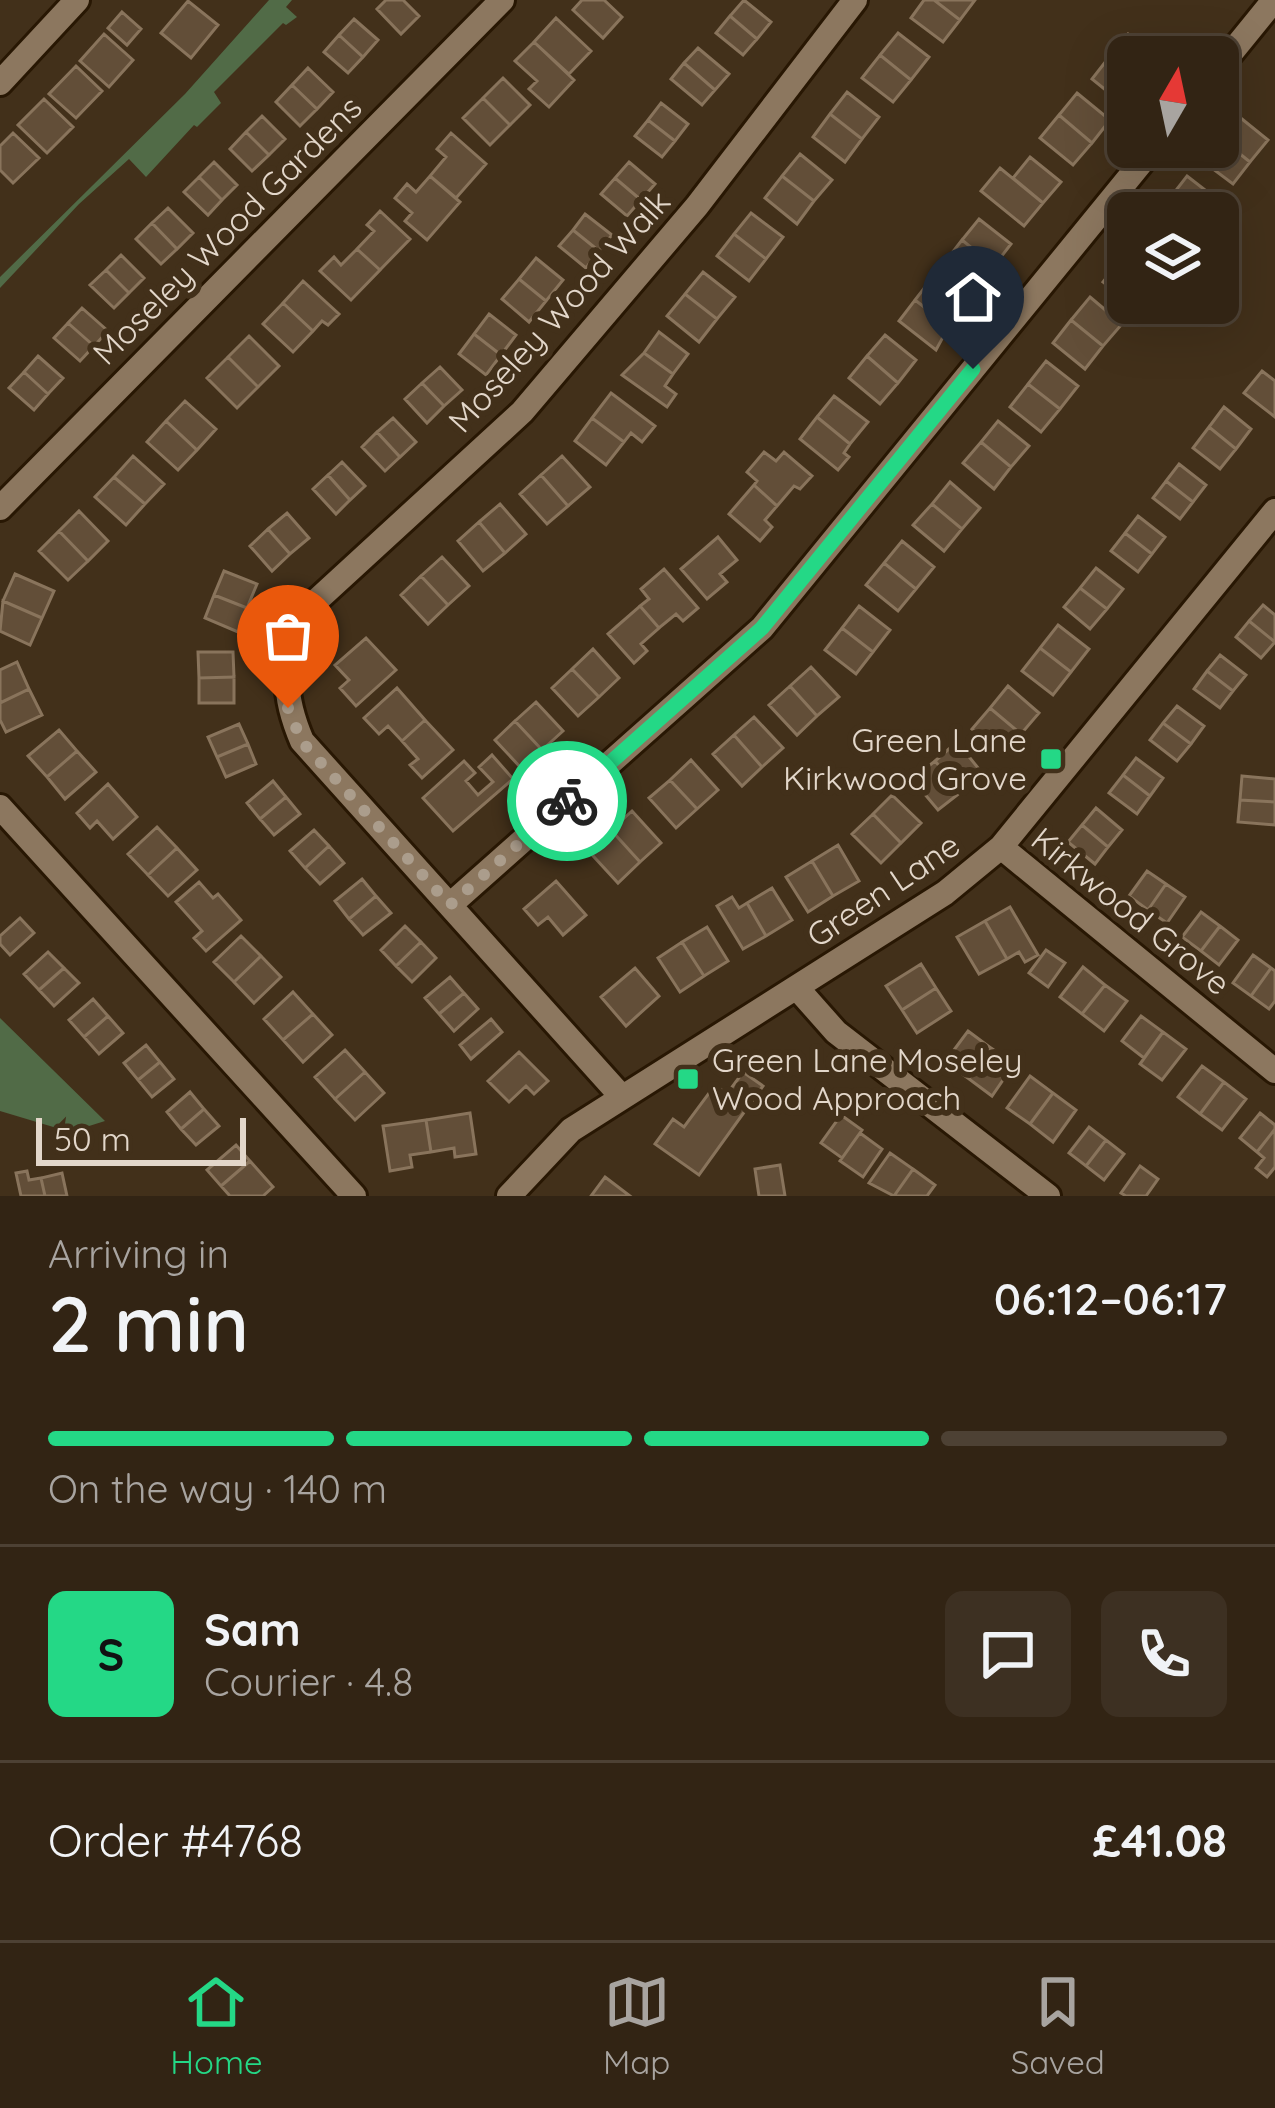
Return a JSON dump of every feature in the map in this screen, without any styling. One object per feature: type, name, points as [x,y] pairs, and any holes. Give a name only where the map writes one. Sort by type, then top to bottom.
[{"type":"street","points":[[0,83],[77,0]]},
{"type":"street","name":"Moseley Wood Gardens","points":[[0,508],[502,0]]},
{"type":"street","name":"Moseley Wood Walk","points":[[621,1096],[302,742],[288,708],[286,671],[296,634],[315,602],[522,412],[697,206],[855,0]]},
{"type":"street","points":[[1239,43],[1274,0]]},
{"type":"street","points":[[450,905],[762,628],[1137,168]]},
{"type":"street","name":"Green Lane","points":[[509,1196],[571,1130],[945,893],[1001,847],[1275,512]]},
{"type":"street","points":[[0,807],[354,1196]]},
{"type":"street","name":"Kirkwood Grove","points":[[1001,847],[1275,1071]]},
{"type":"street","points":[[797,988],[836,1032],[1048,1196]]},
{"type":"green space","points":[[269,0],[292,0],[286,7],[297,17],[283,23],[214,92],[221,103],[146,177],[129,159],[0,288],[0,277],[185,94]]},
{"type":"green space","points":[[0,1018],[105,1121],[70,1132],[0,1111]]},
{"type":"building","points":[[386,0],[403,0],[419,16],[401,34],[377,9]]},
{"type":"building","points":[[582,0],[604,0],[622,17],[603,38],[573,10]]},
{"type":"building","points":[[744,0],[771,22],[757,39],[730,16]]},
{"type":"building","points":[[924,0],[934,0],[960,20],[943,42],[911,18]]},
{"type":"building","points":[[934,0],[975,0],[960,20]]},
{"type":"building","points":[[188,1],[218,25],[191,58],[161,33]]},
{"type":"building","points":[[122,12],[141,29],[127,45],[108,28]]},
{"type":"building","points":[[730,16],[757,39],[743,55],[716,33]]},
{"type":"building","points":[[556,18],[591,51],[569,74],[534,42]]},
{"type":"building","points":[[354,19],[378,40],[363,57],[339,35]]},
{"type":"building","points":[[898,33],[929,57],[911,80],[880,55]]},
{"type":"building","points":[[104,34],[133,60],[109,87],[80,61]]},
{"type":"building","points":[[339,35],[363,57],[348,73],[324,52]]},
{"type":"building","points":[[534,42],[574,80],[549,107],[529,89],[537,81],[515,61]]},
{"type":"building","points":[[698,48],[729,74],[715,90],[684,63]]},
{"type":"building","points":[[880,55],[911,80],[893,102],[862,78]]},
{"type":"building","points":[[1107,60],[1107,91],[1092,79]]},
{"type":"building","points":[[684,63],[715,90],[702,105],[671,79]]},
{"type":"building","points":[[76,66],[102,91],[76,118],[49,94]]},
{"type":"building","points":[[308,68],[333,92],[317,109],[292,85]]},
{"type":"building","points":[[503,78],[530,105],[510,125],[483,98]]},
{"type":"building","points":[[292,85],[317,109],[300,126],[276,102]]},
{"type":"building","points":[[847,92],[879,117],[862,139],[830,114]]},
{"type":"building","points":[[1077,93],[1107,118],[1107,124],[1092,143],[1059,115]]},
{"type":"building","points":[[483,98],[510,125],[490,145],[463,118]]},
{"type":"building","points":[[44,99],[73,127],[47,153],[18,125]]},
{"type":"building","points":[[661,103],[688,124],[675,141],[648,120]]},
{"type":"building","points":[[830,114],[862,139],[845,162],[813,137]]},
{"type":"building","points":[[1059,115],[1092,143],[1073,165],[1040,138]]},
{"type":"building","points":[[262,116],[285,139],[269,155],[246,132]]},
{"type":"building","points":[[1239,117],[1268,140],[1250,162],[1239,153]]},
{"type":"building","points":[[648,120],[675,141],[662,157],[635,136]]},
{"type":"building","points":[[246,132],[269,155],[252,171],[230,149]]},
{"type":"building","points":[[13,133],[39,158],[13,183],[0,170],[0,146]]},
{"type":"building","points":[[451,133],[486,164],[456,198],[430,176],[446,157],[437,149]]},
{"type":"building","points":[[1239,153],[1250,162],[1233,184],[1212,168],[1239,168]]},
{"type":"building","points":[[800,154],[832,180],[814,201],[782,176]]},
{"type":"building","points":[[1030,157],[1061,182],[1043,203],[1013,178]]},
{"type":"building","points":[[214,162],[237,185],[222,200],[199,177]]},
{"type":"building","points":[[629,162],[655,184],[641,200],[615,178]]},
{"type":"building","points":[[1000,168],[1043,203],[1024,226],[981,191]]},
{"type":"building","points":[[430,176],[460,202],[427,240],[405,221],[412,213],[395,198],[407,184],[416,192]]},
{"type":"building","points":[[782,176],[814,201],[797,224],[765,198]]},
{"type":"building","points":[[1187,176],[1208,192],[1175,192]]},
{"type":"building","points":[[199,177],[222,200],[208,215],[184,192]]},
{"type":"building","points":[[615,178],[641,200],[627,216],[601,194]]},
{"type":"building","points":[[168,208],[193,233],[177,249],[152,223]]},
{"type":"building","points":[[380,211],[410,239],[380,270],[357,249],[374,231],[367,225]]},
{"type":"building","points":[[751,213],[783,237],[766,259],[734,234]]},
{"type":"building","points":[[585,214],[612,235],[599,251],[573,230]]},
{"type":"building","points":[[979,219],[1011,244],[994,266],[962,240]]},
{"type":"building","points":[[152,223],[177,249],[161,264],[136,239]]},
{"type":"building","points":[[573,230],[599,251],[586,268],[559,246]]},
{"type":"building","points":[[734,234],[766,259],[749,281],[717,256]]},
{"type":"building","points":[[962,240],[994,266],[976,287],[945,262]]},
{"type":"building","points":[[357,249],[380,270],[351,300],[320,271],[334,257],[341,265]]},
{"type":"building","points":[[121,255],[144,278],[129,293],[106,270]]},
{"type":"building","points":[[536,258],[563,280],[546,301],[519,279]]},
{"type":"building","points":[[106,270],[129,293],[114,308],[90,285]]},
{"type":"building","points":[[703,272],[735,297],[717,319],[685,294]]},
{"type":"building","points":[[932,278],[971,308],[962,320],[957,316],[949,326],[915,300]]},
{"type":"building","points":[[519,279],[546,301],[529,322],[502,299]]},
{"type":"building","points":[[303,281],[339,314],[313,331],[283,303]]},
{"type":"building","points":[[685,294],[717,319],[699,342],[667,316]]},
{"type":"building","points":[[1090,297],[1107,311],[1107,324],[1122,324],[1103,346],[1071,320]]},
{"type":"building","points":[[915,300],[949,326],[936,350],[899,321]]},
{"type":"building","points":[[283,303],[313,331],[293,352],[263,324]]},
{"type":"building","points":[[82,308],[108,331],[94,346],[68,323]]},
{"type":"building","points":[[489,314],[516,335],[501,355],[474,334]]},
{"type":"building","points":[[1071,320],[1103,346],[1085,369],[1053,343]]},
{"type":"building","points":[[68,323],[94,346],[80,361],[54,338]]},
{"type":"building","points":[[659,332],[688,354],[673,374],[644,353]]},
{"type":"building","points":[[474,334],[501,355],[486,375],[459,354]]},
{"type":"building","points":[[885,335],[916,360],[898,383],[867,356]]},
{"type":"building","points":[[249,336],[279,366],[258,387],[228,357]]},
{"type":"building","points":[[644,353],[673,374],[665,386],[676,394],[667,407],[622,375]]},
{"type":"building","points":[[38,356],[63,378],[48,394],[24,372]]},
{"type":"building","points":[[867,356],[898,383],[880,404],[849,378]]},
{"type":"building","points":[[228,357],[258,387],[237,408],[207,378]]},
{"type":"building","points":[[1046,361],[1078,386],[1060,409],[1028,384]]},
{"type":"building","points":[[440,367],[462,390],[444,406],[422,383]]},
{"type":"building","points":[[1262,371],[1275,381],[1275,417],[1244,393]]},
{"type":"building","points":[[24,372],[48,394],[34,410],[9,388]]},
{"type":"building","points":[[422,383],[444,406],[427,423],[405,399]]},
{"type":"building","points":[[1028,384],[1060,409],[1041,432],[1010,407]]},
{"type":"building","points":[[611,393],[655,426],[642,442],[631,433],[624,442],[592,418]]},
{"type":"building","points":[[834,396],[868,422],[850,444],[817,417]]},
{"type":"building","points":[[185,401],[216,429],[197,450],[166,421]]},
{"type":"building","points":[[1224,407],[1251,429],[1236,449],[1209,427]]},
{"type":"building","points":[[817,417],[850,444],[844,453],[849,457],[838,470],[800,439]]},
{"type":"building","points":[[393,418],[416,442],[400,457],[377,432]]},
{"type":"building","points":[[592,418],[624,442],[606,465],[575,441]]},
{"type":"building","points":[[166,421],[197,450],[178,470],[147,442]]},
{"type":"building","points":[[998,421],[1029,446],[1011,467],[981,442]]},
{"type":"building","points":[[1209,427],[1236,449],[1220,469],[1193,448]]},
{"type":"building","points":[[377,432],[400,457],[385,471],[362,447]]},
{"type":"building","points":[[981,442],[1011,467],[994,489],[963,463]]},
{"type":"building","points":[[764,452],[776,461],[784,452],[812,476],[800,489],[794,486],[777,506],[747,472]]},
{"type":"building","points":[[133,456],[164,484],[145,504],[114,477]]},
{"type":"building","points":[[562,456],[590,487],[568,506],[541,475]]},
{"type":"building","points":[[342,462],[365,486],[350,500],[328,475]]},
{"type":"building","points":[[1179,464],[1206,485],[1193,502],[1166,481]]},
{"type":"building","points":[[328,475],[350,500],[336,514],[313,489]]},
{"type":"building","points":[[541,475],[568,506],[547,524],[520,494]]},
{"type":"building","points":[[114,477],[145,504],[126,525],[95,497]]},
{"type":"building","points":[[1166,481],[1193,502],[1180,519],[1153,498]]},
{"type":"building","points":[[950,482],[980,508],[962,529],[932,504]]},
{"type":"building","points":[[754,485],[777,506],[765,520],[772,527],[760,541],[729,514]]},
{"type":"building","points":[[500,504],[526,534],[505,553],[479,522]]},
{"type":"building","points":[[932,504],[962,529],[944,551],[913,525]]},
{"type":"building","points":[[79,511],[108,541],[88,561],[59,531]]},
{"type":"building","points":[[287,513],[309,538],[290,554],[268,529]]},
{"type":"building","points":[[1138,516],[1165,537],[1152,554],[1125,533]]},
{"type":"building","points":[[479,522],[505,553],[483,571],[458,541]]},
{"type":"building","points":[[268,529],[290,554],[272,571],[250,546]]},
{"type":"building","points":[[59,531],[88,561],[68,580],[39,551]]},
{"type":"building","points":[[1125,533],[1152,554],[1138,572],[1111,551]]},
{"type":"building","points":[[718,537],[737,560],[720,574],[727,582],[707,599],[681,569]]},
{"type":"building","points":[[902,541],[934,567],[916,589],[884,563]]},
{"type":"building","points":[[442,557],[469,586],[448,605],[421,576]]},
{"type":"building","points":[[884,563],[916,589],[898,611],[866,585]]},
{"type":"building","points":[[1096,568],[1123,589],[1107,609],[1080,588]]},
{"type":"building","points":[[664,569],[698,608],[683,621],[676,614],[659,628],[640,606],[649,599],[641,589]]},
{"type":"building","points":[[224,571],[257,584],[247,608],[214,595]]},
{"type":"building","points":[[15,574],[54,591],[42,618],[3,601]]},
{"type":"building","points":[[421,576],[448,605],[428,624],[401,595]]},
{"type":"building","points":[[1080,588],[1107,609],[1090,629],[1064,607]]},
{"type":"building","points":[[214,595],[247,608],[238,632],[205,618]]},
{"type":"building","points":[[3,601],[42,618],[30,645],[0,631]]},
{"type":"building","points":[[1263,605],[1275,615],[1275,642],[1249,621]]},
{"type":"building","points":[[640,606],[659,628],[641,644],[647,651],[634,663],[608,634]]},
{"type":"building","points":[[859,606],[890,630],[873,652],[842,628]]},
{"type":"building","points":[[1249,621],[1275,642],[1261,658],[1236,637]]},
{"type":"building","points":[[1058,625],[1089,649],[1071,672],[1040,648]]},
{"type":"building","points":[[842,628],[873,652],[856,674],[825,650]]},
{"type":"building","points":[[366,638],[396,670],[356,706],[340,688],[349,680],[335,665]]},
{"type":"building","points":[[1040,648],[1071,672],[1053,695],[1022,671]]},
{"type":"building","points":[[593,649],[619,678],[599,697],[572,669]]},
{"type":"building","points":[[198,652],[233,652],[234,677],[199,678]]},
{"type":"building","points":[[1220,655],[1246,675],[1233,691],[1207,671]]},
{"type":"building","points":[[17,662],[29,689],[0,703],[0,670]]},
{"type":"building","points":[[811,667],[839,697],[817,716],[790,686]]},
{"type":"building","points":[[572,669],[599,697],[578,716],[552,688]]},
{"type":"building","points":[[1207,671],[1233,691],[1220,708],[1194,689]]},
{"type":"building","points":[[234,677],[234,703],[199,703],[199,678]]},
{"type":"building","points":[[790,686],[817,716],[797,735],[769,705]]},
{"type":"building","points":[[1008,686],[1039,713],[1021,734],[990,708]]},
{"type":"building","points":[[397,688],[425,720],[402,741],[388,726],[379,734],[364,718]]},
{"type":"building","points":[[29,689],[42,715],[6,732],[0,703]]},
{"type":"building","points":[[536,702],[563,731],[542,750],[515,721]]},
{"type":"building","points":[[1177,706],[1204,726],[1191,744],[1163,723]]},
{"type":"building","points":[[990,708],[1021,734],[1003,755],[972,729]]},
{"type":"building","points":[[754,717],[783,748],[762,767],[734,735]]},
{"type":"building","points":[[425,720],[453,750],[422,778],[410,765],[418,759],[402,741]]},
{"type":"building","points":[[515,721],[542,750],[522,769],[495,740]]},
{"type":"building","points":[[1163,723],[1191,744],[1177,761],[1150,740]]},
{"type":"building","points":[[239,724],[248,744],[217,757],[208,737]]},
{"type":"building","points":[[59,730],[77,751],[47,777],[28,756]]},
{"type":"building","points":[[734,735],[762,767],[742,786],[713,754]]},
{"type":"building","points":[[957,742],[983,774],[961,792],[935,761]]},
{"type":"building","points":[[248,744],[256,764],[226,777],[217,757]]},
{"type":"building","points":[[77,751],[96,772],[65,799],[47,777]]},
{"type":"building","points":[[492,755],[513,779],[453,831],[423,798],[464,761],[475,773],[466,781],[478,795],[493,782],[479,767]]},
{"type":"building","points":[[1136,758],[1163,778],[1150,796],[1123,775]]},
{"type":"building","points":[[691,760],[718,790],[697,809],[670,780]]},
{"type":"building","points":[[935,761],[961,792],[938,810],[912,779]]},
{"type":"building","points":[[1123,775],[1150,796],[1137,814],[1109,793]]},
{"type":"building","points":[[1242,776],[1275,779],[1275,802],[1240,800]]},
{"type":"building","points":[[670,780],[697,809],[676,828],[649,798]]},
{"type":"building","points":[[273,781],[286,797],[260,819],[247,803]]},
{"type":"building","points":[[108,784],[137,817],[113,839],[97,821],[90,828],[77,813]]},
{"type":"building","points":[[892,795],[921,823],[901,843],[873,814]]},
{"type":"building","points":[[286,797],[300,814],[274,835],[260,819]]},
{"type":"building","points":[[1240,800],[1275,802],[1275,825],[1238,822]]},
{"type":"building","points":[[1096,808],[1122,830],[1108,847],[1082,825]]},
{"type":"building","points":[[632,811],[661,843],[640,862],[611,830]]},
{"type":"building","points":[[873,814],[901,843],[881,863],[852,834]]},
{"type":"building","points":[[1082,825],[1108,847],[1095,864],[1068,842]]},
{"type":"building","points":[[157,827],[177,848],[148,875],[128,854]]},
{"type":"building","points":[[314,830],[329,846],[305,868],[290,851]]},
{"type":"building","points":[[611,830],[640,862],[618,883],[584,846],[598,833],[603,838]]},
{"type":"building","points":[[838,845],[859,881],[833,896],[812,861]]},
{"type":"building","points":[[329,846],[344,863],[320,884],[305,868]]},
{"type":"building","points":[[177,848],[197,870],[168,896],[148,875]]},
{"type":"building","points":[[812,861],[833,896],[808,912],[786,877]]},
{"type":"building","points":[[1147,871],[1166,884],[1148,910],[1129,896]]},
{"type":"building","points":[[362,879],[376,896],[349,919],[335,901]]},
{"type":"building","points":[[556,881],[586,915],[563,935],[548,917],[538,925],[524,909]]},
{"type":"building","points":[[199,882],[213,898],[218,894],[241,920],[206,951],[194,938],[202,931],[176,902]]},
{"type":"building","points":[[1166,884],[1185,897],[1167,923],[1148,910]]},
{"type":"building","points":[[772,888],[792,920],[766,936],[747,903]]},
{"type":"building","points":[[376,896],[391,913],[363,935],[349,919]]},
{"type":"building","points":[[732,897],[739,908],[747,903],[766,936],[743,949],[717,906]]},
{"type":"building","points":[[1010,907],[1038,955],[1025,962],[1019,952],[1007,959],[985,921]]},
{"type":"building","points":[[1201,912],[1220,926],[1201,951],[1182,937]]},
{"type":"building","points":[[20,918],[34,933],[10,955],[0,944],[0,936]]},
{"type":"building","points":[[985,921],[1007,959],[979,974],[957,937]]},
{"type":"building","points":[[405,926],[421,942],[396,966],[381,950]]},
{"type":"building","points":[[1220,926],[1238,940],[1219,965],[1201,951]]},
{"type":"building","points":[[707,927],[728,961],[704,976],[682,942]]},
{"type":"building","points":[[241,936],[261,956],[234,982],[214,962]]},
{"type":"building","points":[[421,942],[436,958],[412,982],[396,966]]},
{"type":"building","points":[[682,942],[704,976],[680,992],[658,958]]},
{"type":"building","points":[[1046,950],[1065,963],[1048,987],[1029,973]]},
{"type":"building","points":[[48,952],[64,968],[39,990],[24,974]]},
{"type":"building","points":[[1253,955],[1271,968],[1251,996],[1233,983]]},
{"type":"building","points":[[261,956],[281,977],[254,1003],[234,982]]},
{"type":"building","points":[[921,964],[936,988],[902,1010],[886,986]]},
{"type":"building","points":[[1083,967],[1105,985],[1082,1014],[1060,997]]},
{"type":"building","points":[[64,968],[79,983],[54,1006],[39,990]]},
{"type":"building","points":[[635,968],[659,996],[626,1026],[601,997]]},
{"type":"building","points":[[1271,968],[1275,971],[1275,1001],[1269,1009],[1251,996]]},
{"type":"building","points":[[450,977],[464,993],[439,1014],[425,998]]},
{"type":"building","points":[[1105,985],[1127,1001],[1104,1031],[1082,1014]]},
{"type":"building","points":[[936,988],[951,1011],[917,1033],[902,1010]]},
{"type":"building","points":[[293,992],[313,1014],[283,1040],[264,1019]]},
{"type":"building","points":[[464,993],[478,1009],[454,1031],[439,1014]]},
{"type":"building","points":[[93,999],[108,1016],[84,1037],[69,1020]]},
{"type":"building","points":[[313,1014],[332,1035],[303,1062],[283,1040]]},
{"type":"building","points":[[108,1016],[123,1033],[99,1054],[84,1037]]},
{"type":"building","points":[[1141,1016],[1163,1032],[1144,1058],[1122,1041]]},
{"type":"building","points":[[491,1019],[502,1032],[471,1059],[460,1045]]},
{"type":"building","points":[[968,1031],[991,1048],[969,1079],[945,1062]]},
{"type":"building","points":[[1163,1032],[1186,1049],[1162,1080],[1140,1064]]},
{"type":"building","points":[[146,1045],[160,1062],[138,1080],[124,1063]]},
{"type":"building","points":[[991,1048],[1014,1064],[992,1096],[969,1079]]},
{"type":"building","points":[[345,1050],[365,1072],[335,1099],[315,1077]]},
{"type":"building","points":[[519,1052],[548,1081],[534,1094],[526,1086],[509,1102],[488,1081]]},
{"type":"building","points":[[160,1062],[174,1079],[152,1097],[138,1080]]},
{"type":"building","points":[[1202,1066],[1224,1082],[1200,1114],[1178,1097]]},
{"type":"building","points":[[365,1072],[384,1093],[355,1120],[335,1099]]},
{"type":"building","points":[[743,1072],[763,1086],[699,1175],[655,1144],[673,1119],[684,1127],[715,1085],[727,1094]]},
{"type":"building","points":[[1030,1076],[1053,1093],[1030,1124],[1007,1108]]},
{"type":"building","points":[[1224,1082],[1246,1099],[1222,1130],[1200,1114]]},
{"type":"building","points":[[190,1092],[204,1109],[181,1129],[167,1112]]},
{"type":"building","points":[[1053,1093],[1076,1110],[1053,1142],[1030,1124]]},
{"type":"building","points":[[204,1109],[219,1126],[196,1145],[181,1129]]},
{"type":"building","points":[[470,1113],[476,1154],[455,1157],[454,1148],[431,1152],[426,1120]]},
{"type":"building","points":[[1260,1113],[1275,1129],[1257,1152],[1240,1138]]},
{"type":"building","points":[[841,1115],[862,1130],[842,1158],[821,1143]]},
{"type":"building","points":[[426,1120],[431,1152],[410,1155],[412,1167],[390,1171],[383,1126]]},
{"type":"building","points":[[1089,1127],[1106,1140],[1086,1166],[1069,1153]]},
{"type":"building","points":[[1275,1129],[1275,1167],[1267,1177],[1256,1168],[1264,1158],[1257,1152]]},
{"type":"building","points":[[860,1133],[882,1149],[863,1177],[840,1161]]},
{"type":"building","points":[[1106,1140],[1124,1154],[1104,1180],[1086,1166]]},
{"type":"building","points":[[236,1145],[250,1161],[221,1186],[207,1170]]},
{"type":"building","points":[[890,1153],[913,1169],[894,1196],[869,1183]]},
{"type":"building","points":[[250,1161],[273,1187],[263,1196],[230,1196],[221,1186]]},
{"type":"building","points":[[780,1165],[785,1196],[759,1196],[755,1169]]},
{"type":"building","points":[[1140,1166],[1158,1179],[1146,1196],[1126,1196],[1121,1193]]},
{"type":"building","points":[[913,1169],[935,1185],[927,1196],[894,1196]]},
{"type":"building","points":[[27,1171],[29,1180],[41,1178],[45,1196],[21,1196],[16,1173]]},
{"type":"building","points":[[62,1173],[67,1196],[45,1196],[41,1178]]},
{"type":"building","points":[[605,1177],[630,1196],[591,1196]]},
{"type":"way so far","points":[[288,708],[302,742],[450,905],[567,801]]},
{"type":"place","name":"Green Lane Kirkwood Grove","points":[[1051,759]]},
{"type":"place","name":"Green Lane Moseley Wood Approach","points":[[688,1079]]},
{"type":"route","points":[[567,801],[762,628],[973,369]]}]
